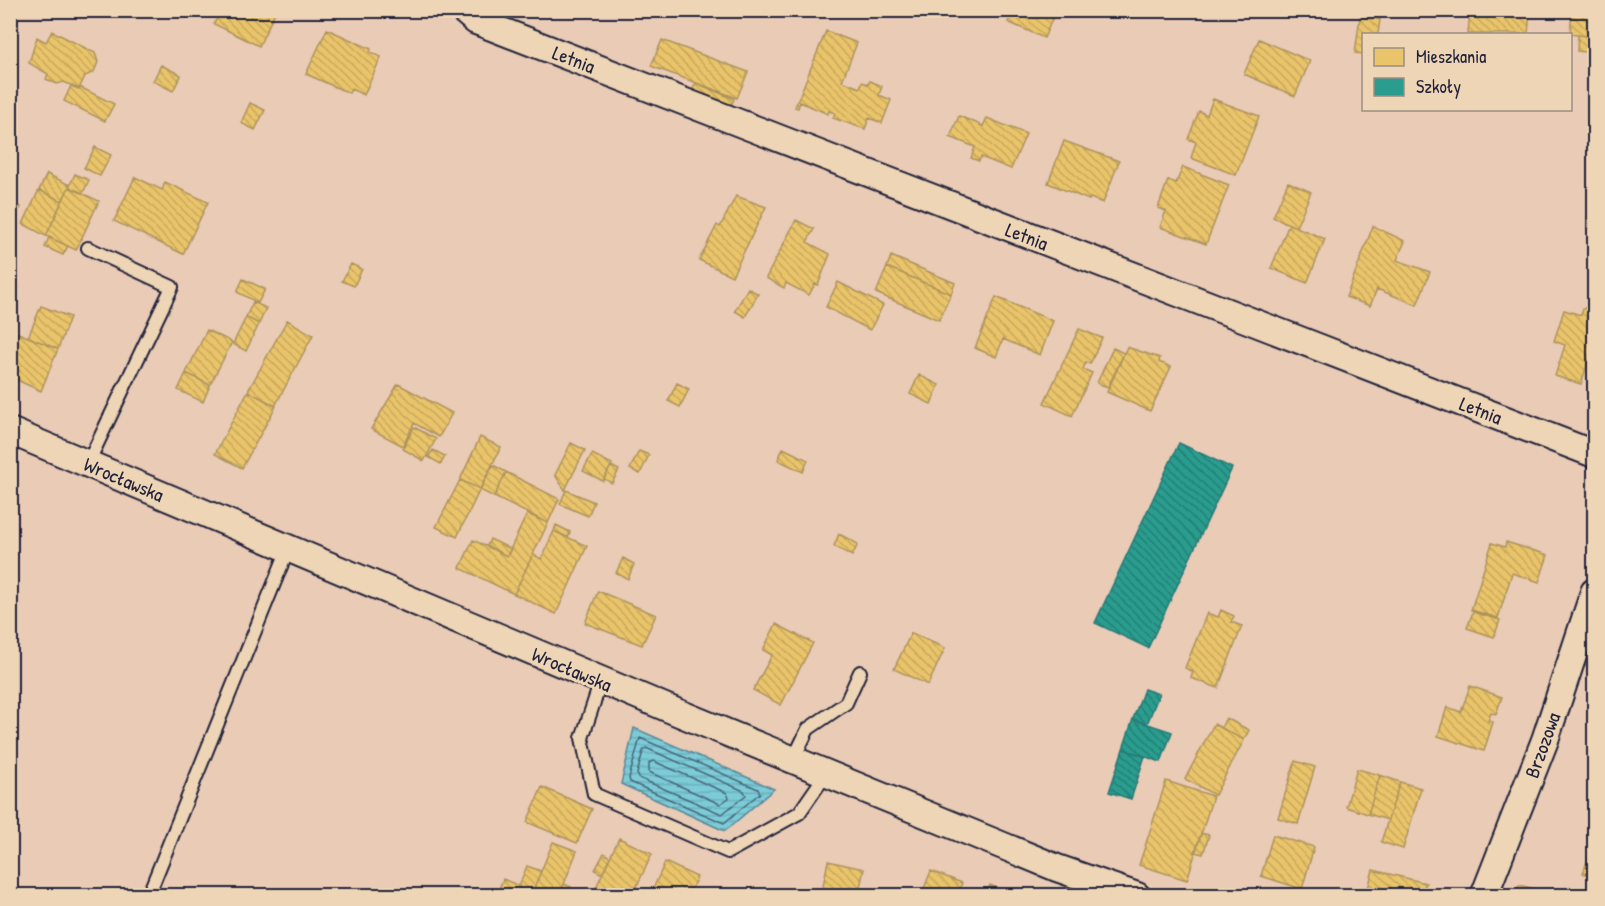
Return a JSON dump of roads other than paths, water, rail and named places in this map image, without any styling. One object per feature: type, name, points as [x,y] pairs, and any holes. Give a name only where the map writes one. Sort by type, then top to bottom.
[{"type":"street","name":"Letnia","points":[[463,10],[476,21],[509,34],[1594,454]]},
{"type":"street","name":"Wrocławska","points":[[10,431],[826,774],[1057,868],[1137,896]]},
{"type":"street","name":"Brzozowa","points":[[1484,896],[1545,740],[1594,592]]},
{"type":"lane","points":[[88,248],[172,287],[88,463]]},
{"type":"lane","points":[[148,896],[288,549]]},
{"type":"lane","points":[[793,760],[808,729],[846,703],[860,672]]},
{"type":"lane","points":[[601,681],[582,738],[594,794],[718,848],[728,852],[800,813],[826,774]]},
{"type":"water","points":[[634,728],[774,789],[725,831],[621,784]]}]
